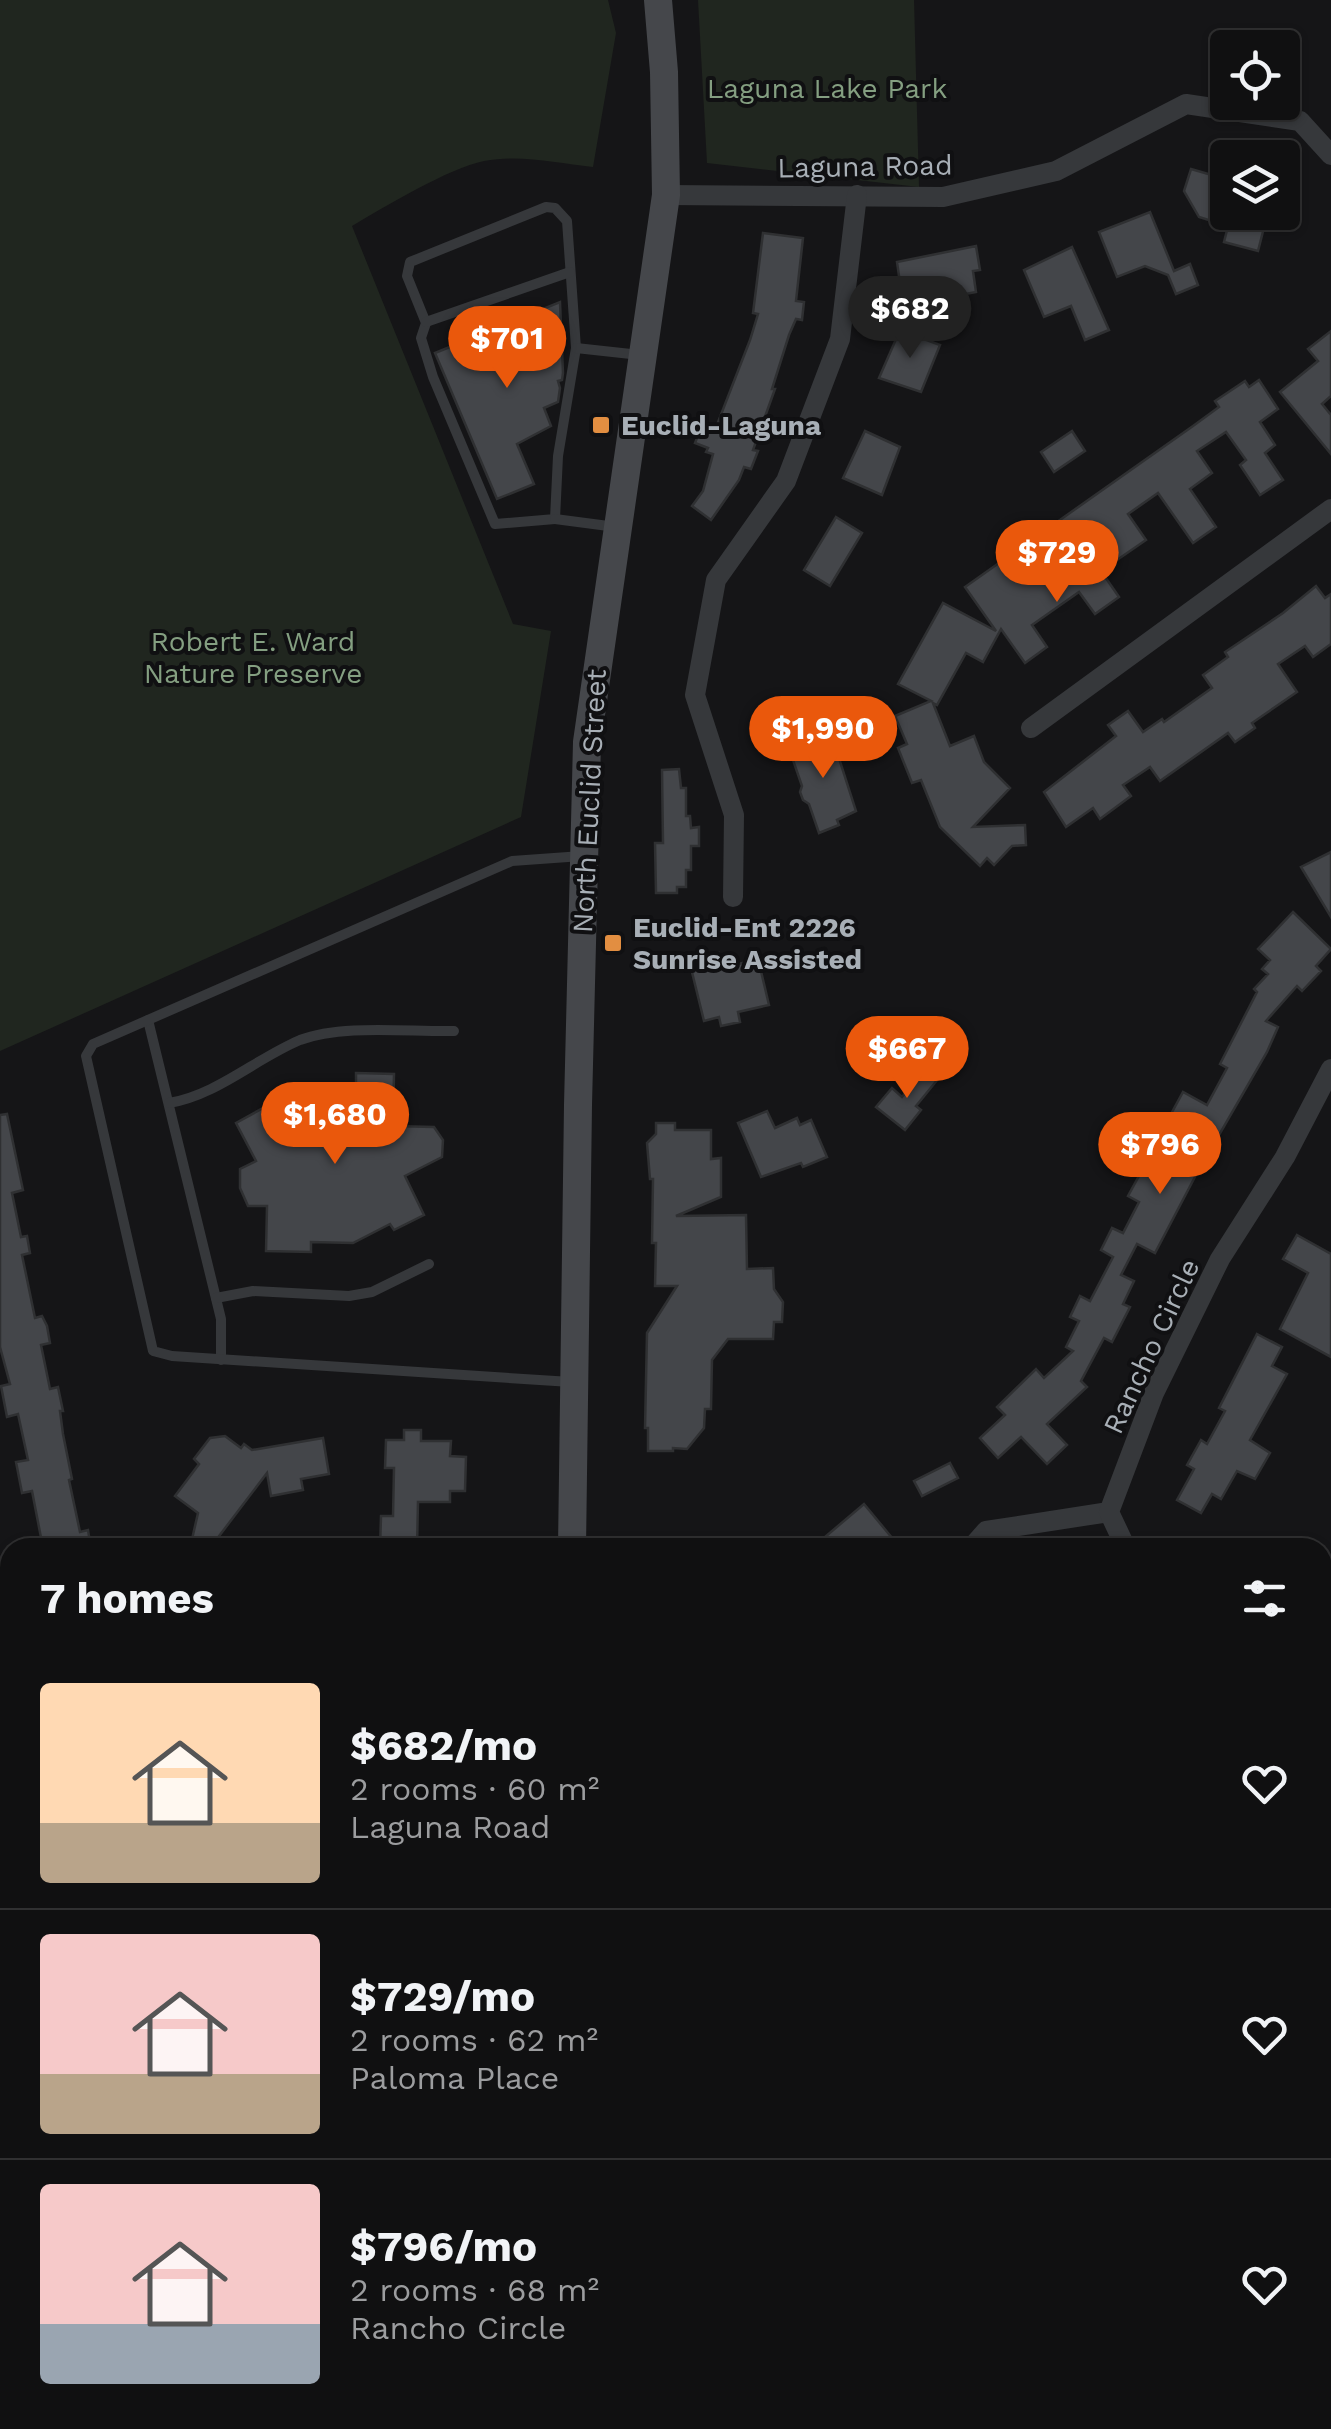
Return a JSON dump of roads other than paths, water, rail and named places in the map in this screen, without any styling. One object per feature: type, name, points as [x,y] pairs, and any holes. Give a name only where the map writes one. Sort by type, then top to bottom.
[{"type":"main road","name":"North Euclid Street","points":[[572,1538],[587,742],[666,195],[664,72],[658,0]]},
{"type":"street","name":"Laguna Road","points":[[666,195],[943,197],[1056,171],[1186,104],[1300,121],[1331,155]]},
{"type":"street","points":[[733,897],[734,815],[695,695],[698,676],[716,580],[786,482],[840,339],[857,195]]},
{"type":"street","points":[[1031,728],[1331,509]]},
{"type":"street","name":"Rancho Circle","points":[[1109,1512],[1154,1394],[1220,1259],[1285,1158],[1331,1069]]},
{"type":"street","points":[[980,1538],[986,1531],[1109,1512],[1121,1538]]},
{"type":"lane","points":[[554,519],[558,456],[576,348],[567,221],[555,208],[546,207],[410,262],[407,276],[426,322],[422,338],[433,376],[495,524],[554,519],[617,527]]},
{"type":"lane","points":[[426,322],[570,272]]},
{"type":"lane","points":[[576,348],[642,356]]},
{"type":"lane","points":[[574,1382],[220,1360],[172,1356],[153,1350],[86,1056],[93,1044],[512,861],[582,856]]},
{"type":"lane","points":[[148,1020],[221,1318],[220,1360]]},
{"type":"lane","points":[[168,1103],[190,1100],[301,1040],[332,1032],[454,1031]]},
{"type":"lane","points":[[216,1298],[253,1291],[349,1296],[372,1292],[429,1264]]},
{"type":"place","name":"Euclid-Laguna","points":[[601,425]]},
{"type":"place","name":"Euclid-Ent 2226 Sunrise Assisted","points":[[613,943]]},
{"type":"park label","name":"Laguna Lake Park","points":[[827,88]]},
{"type":"park label","name":"Robert E. Ward Nature Preserve","points":[[253,657]]}]
